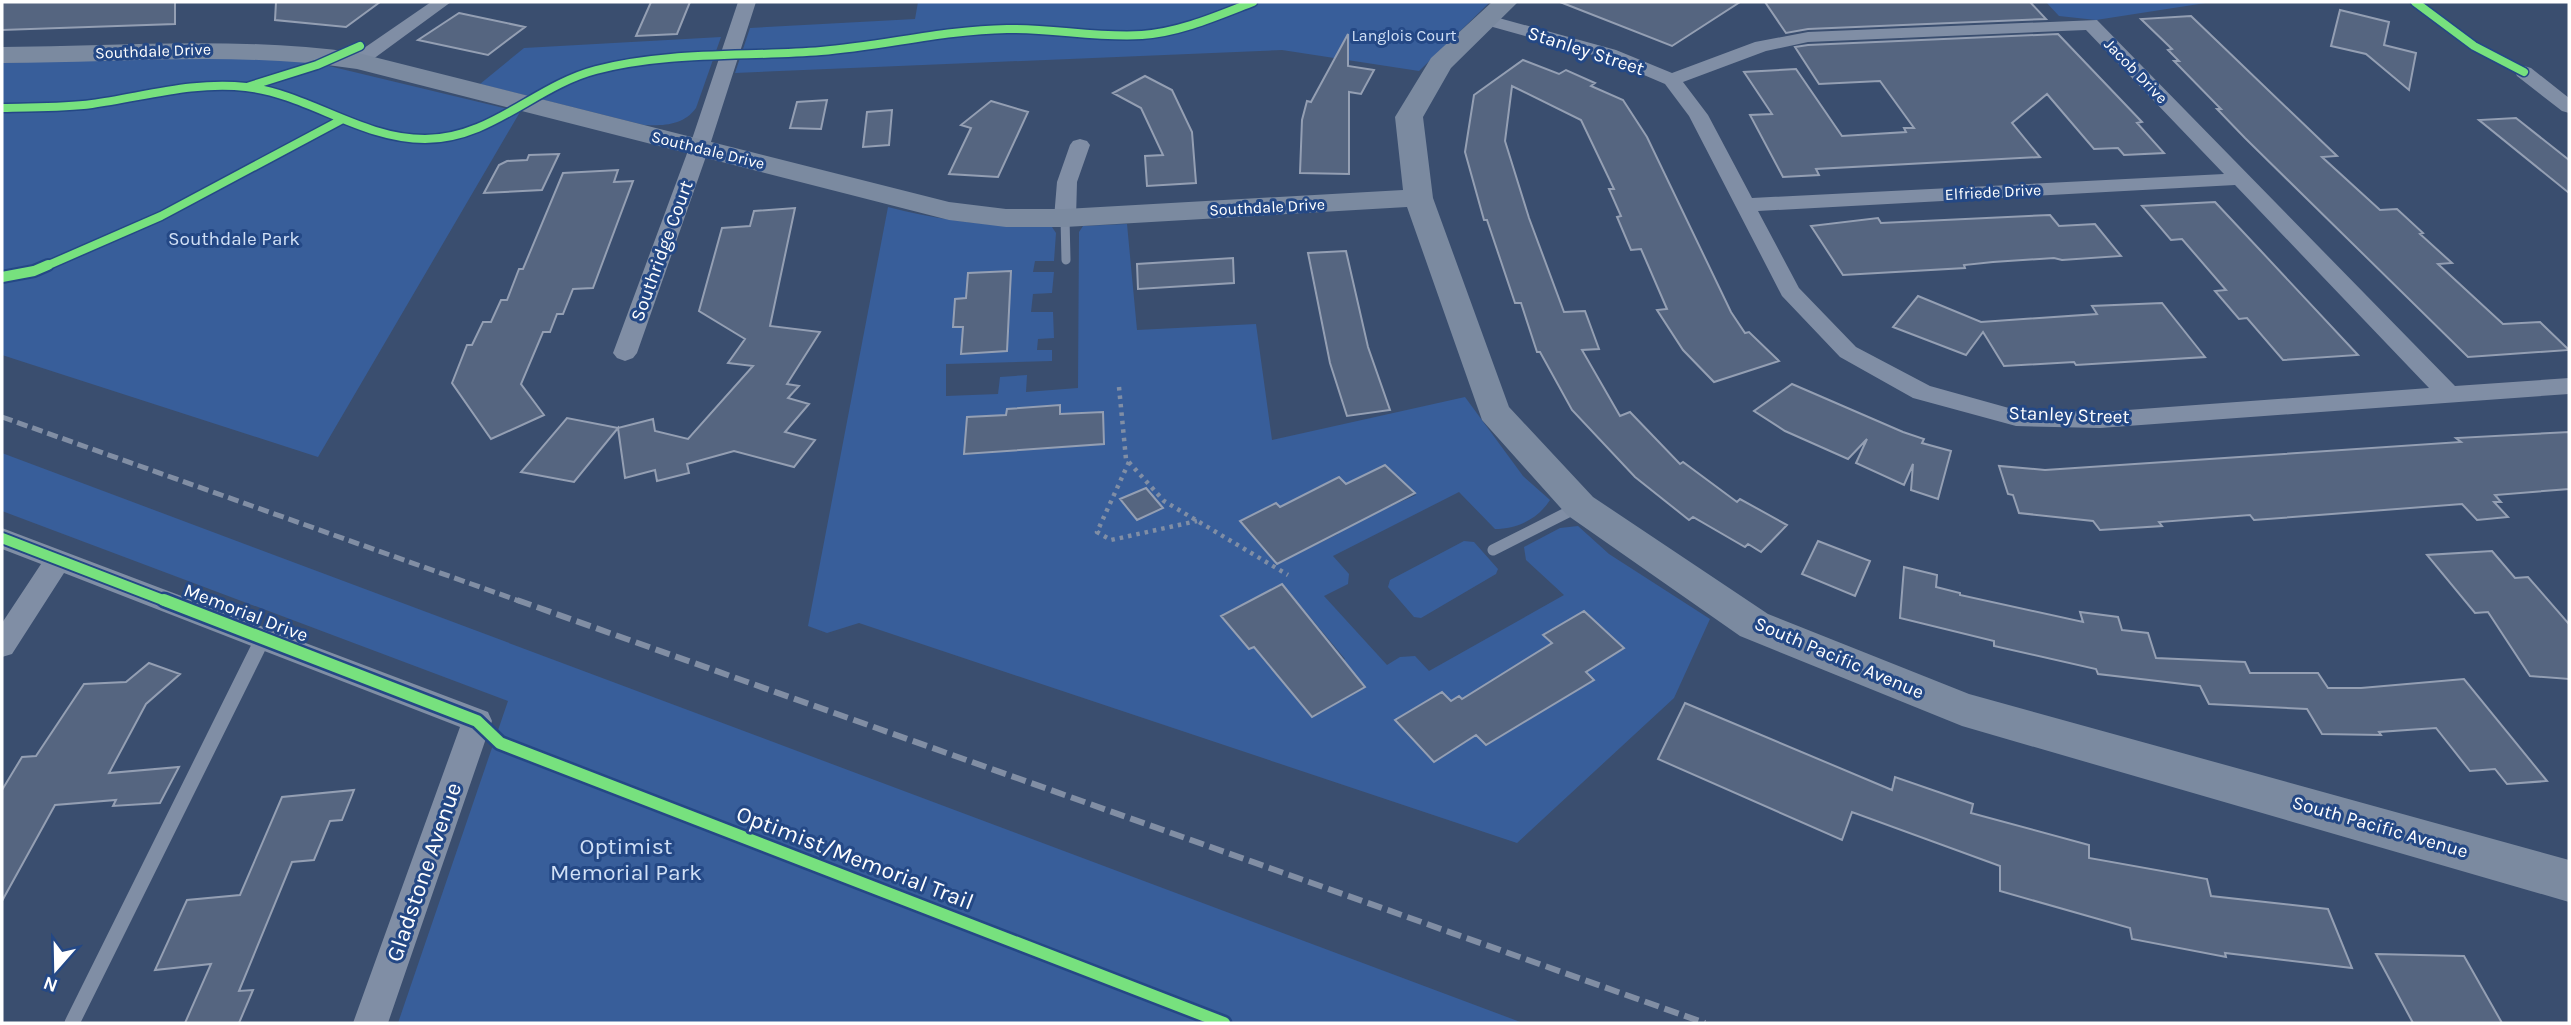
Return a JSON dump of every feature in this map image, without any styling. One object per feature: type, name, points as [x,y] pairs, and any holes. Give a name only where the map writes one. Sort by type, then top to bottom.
[{"type":"street","points":[[358,61],[443,2]]},
{"type":"street","name":"Southridge Court","points":[[625,353],[699,148],[747,2]]},
{"type":"street","name":"Stanley Street","points":[[1497,11],[1672,80],[1699,116],[1790,291],[1848,352],[1922,392],[2016,418],[2100,420],[2569,386]]},
{"type":"street","name":"South Pacific Avenue","points":[[1497,11],[1440,64],[1409,117],[1418,198],[1494,412],[1580,506],[1754,625],[1962,709],[2569,881]]},
{"type":"street","name":"Jacob Drive","points":[[1672,80],[1761,46],[1808,37],[2091,24],[2449,394]]},
{"type":"street","name":"Southdale Drive","points":[[2,55],[236,49],[308,52],[358,61],[949,211],[1006,218],[1065,218],[1418,198]]},
{"type":"street","points":[[2524,72],[2569,107]]},
{"type":"street","points":[[1065,218],[1067,182],[1080,145]]},
{"type":"street","name":"Elfriede Drive","points":[[1745,205],[2241,179]]},
{"type":"street","name":"Memorial Drive","points":[[2,538],[477,721]]},
{"type":"street","points":[[2,646],[58,560]]},
{"type":"street","name":"Gladstone Avenue","points":[[371,1023],[477,721]]},
{"type":"lane","points":[[1065,218],[1066,260]]},
{"type":"lane","points":[[1493,550],[1580,506]]},
{"type":"lane","points":[[72,1023],[263,638]]},
{"type":"path","points":[[1119,387],[1126,458],[1164,501],[1288,575]]},
{"type":"path","points":[[1129,462],[1097,532],[1111,540],[1198,520]]},
{"type":"green space","name":"Langlois Court","points":[[918,2],[1490,2],[1419,71],[1282,50],[735,73],[750,28],[915,19]]},
{"type":"green space","points":[[2046,2],[2212,2],[2096,20],[2059,16]]},
{"type":"green space","points":[[721,37],[696,108],[686,118],[673,123],[644,125],[480,84],[524,48]]},
{"type":"green space","name":"Southdale Park","points":[[203,56],[304,60],[520,112],[318,457],[2,355],[2,63]]},
{"type":"green space","points":[[888,207],[969,222],[1052,227],[1056,233],[1054,261],[1035,261],[1033,272],[1054,272],[1052,293],[1033,294],[1031,312],[1053,312],[1054,338],[1038,339],[1037,350],[1052,350],[1052,361],[946,364],[946,396],[998,394],[1000,377],[1027,375],[1026,392],[1078,388],[1079,232],[1083,226],[1127,224],[1137,330],[1256,324],[1272,440],[1465,397],[1523,476],[1550,500],[1539,513],[1526,522],[1495,529],[1459,492],[1333,556],[1349,574],[1348,584],[1324,596],[1387,665],[1400,657],[1415,656],[1429,671],[1564,595],[1526,560],[1524,547],[1560,528],[1578,526],[1609,554],[1710,619],[1674,698],[1517,843],[859,623],[827,633],[808,626]],"holes":[[[1011,271],[1007,351],[963,327],[953,327],[955,299],[966,298],[968,273]],[[1059,405],[1060,414],[1103,412],[1104,444],[1014,443],[1013,451],[964,454],[967,417],[1006,415],[1007,409]],[[1385,465],[1416,495],[1371,515],[1331,525],[1338,534],[1277,564],[1240,522],[1276,503],[1284,511],[1299,497],[1339,477],[1346,484]],[[1146,488],[1163,508],[1137,520],[1120,499]],[[1285,587],[1365,687],[1312,717],[1254,647],[1248,649],[1221,615],[1264,593],[1267,596]],[[1584,611],[1624,648],[1586,672],[1549,707],[1511,668],[1522,661],[1525,664],[1552,643],[1543,635]],[[1492,680],[1529,718],[1487,745],[1476,735],[1434,762],[1395,720],[1408,712],[1412,716],[1442,692],[1451,701],[1459,696],[1462,699]]]},
{"type":"green space","name":"Optimist Memorial Park","points":[[2,453],[1523,1023],[398,1023],[508,701],[2,511]]},
{"type":"green space","points":[[1464,541],[1474,542],[1498,569],[1496,574],[1421,618],[1414,617],[1388,587],[1390,580]]},
{"type":"building","points":[[2,2],[175,2],[175,24],[2,30]]},
{"type":"building","points":[[276,2],[380,2],[346,27],[275,20]]},
{"type":"building","points":[[651,2],[690,2],[677,34],[636,36]]},
{"type":"building","points":[[1560,2],[1740,2],[1672,46]]},
{"type":"building","points":[[1765,2],[2030,2],[2046,19],[1808,29],[1786,33]]},
{"type":"building","points":[[2340,10],[2389,22],[2384,45],[2416,53],[2409,90],[2366,54],[2331,46]]},
{"type":"building","points":[[459,13],[525,27],[488,55],[418,40]]},
{"type":"building","points":[[2191,16],[2337,156],[2322,157],[2380,210],[2397,209],[2423,233],[2420,234],[2452,263],[2438,264],[2503,324],[2540,322],[2569,350],[2468,357],[2245,138],[2174,61],[2179,61],[2168,50],[2172,49],[2141,19]]},
{"type":"building","points":[[1348,34],[1348,66],[1374,70],[1361,94],[1349,92],[1349,174],[1300,173],[1302,120],[1307,101],[1311,102]]},
{"type":"building","points":[[2058,34],[2142,122],[2137,123],[2164,153],[2124,155],[2118,148],[2094,149],[2047,94],[2012,123],[2040,157],[1816,169],[1819,175],[1783,177],[1750,115],[1772,114],[1744,72],[1796,69],[1842,136],[1906,132],[1904,128],[1914,128],[1880,81],[1819,84],[1795,47]]},
{"type":"building","points":[[1523,60],[1559,74],[1566,70],[1595,83],[1591,86],[1623,100],[1647,137],[1731,312],[1745,333],[1749,332],[1779,361],[1714,382],[1683,350],[1657,310],[1667,309],[1641,249],[1631,250],[1617,217],[1621,216],[1609,189],[1614,189],[1581,120],[1512,86],[1505,141],[1529,218],[1564,312],[1585,311],[1599,349],[1582,350],[1620,416],[1630,412],[1680,464],[1683,462],[1737,502],[1740,499],[1787,525],[1761,552],[1748,544],[1745,547],[1693,517],[1689,520],[1635,477],[1572,410],[1540,352],[1537,352],[1521,303],[1515,303],[1487,220],[1484,220],[1465,152],[1474,95]]},
{"type":"building","points":[[1145,76],[1172,90],[1192,132],[1196,183],[1147,186],[1145,156],[1163,155],[1141,108],[1113,93]]},
{"type":"building","points":[[827,100],[821,129],[790,128],[797,102]]},
{"type":"building","points":[[991,101],[1028,112],[998,177],[949,174],[971,128],[961,125]]},
{"type":"building","points":[[892,110],[889,145],[863,147],[867,112]]},
{"type":"building","points":[[2516,118],[2569,160],[2569,193],[2479,120]]},
{"type":"building","points":[[559,154],[542,190],[484,193],[499,165],[507,161],[527,160],[529,155]]},
{"type":"building","points":[[618,170],[614,182],[633,181],[593,288],[573,289],[563,314],[557,314],[550,332],[543,332],[521,384],[544,415],[491,439],[452,383],[467,345],[472,345],[483,322],[491,322],[501,300],[507,300],[519,269],[523,269],[563,173]]},
{"type":"building","points":[[2215,202],[2358,355],[2283,360],[2247,318],[2239,319],[2215,291],[2226,290],[2182,239],[2171,240],[2142,206]]},
{"type":"building","points":[[795,208],[770,326],[820,332],[787,384],[799,386],[788,398],[809,404],[785,432],[815,440],[794,467],[734,451],[687,464],[689,473],[657,481],[655,470],[625,478],[618,428],[653,419],[655,431],[688,439],[753,366],[728,363],[745,339],[699,311],[722,228],[750,226],[754,211]]},
{"type":"building","points":[[2050,215],[2059,226],[2095,224],[2121,256],[1993,262],[1964,265],[1965,268],[1843,275],[1811,226],[1878,218],[1881,223]]},
{"type":"building","points":[[1346,251],[1368,347],[1390,410],[1347,416],[1330,363],[1308,253]]},
{"type":"building","points":[[1233,258],[1234,283],[1138,289],[1137,264]]},
{"type":"building","points":[[1011,271],[1007,351],[961,354],[963,327],[953,327],[955,299],[966,298],[968,273]]},
{"type":"building","points":[[1918,296],[1981,322],[2097,314],[2092,306],[2162,303],[2205,357],[2076,365],[2074,362],[2004,366],[1983,332],[1966,355],[1893,327]]},
{"type":"building","points":[[1792,384],[1924,439],[1922,443],[1951,451],[1938,499],[1911,490],[1913,464],[1904,485],[1856,463],[1867,439],[1848,459],[1785,431],[1754,411]]},
{"type":"building","points":[[1060,405],[1060,414],[1103,412],[1104,444],[964,454],[967,417],[1006,415],[1007,409]]},
{"type":"building","points":[[567,418],[618,428],[574,482],[521,472]]},
{"type":"building","points":[[2569,432],[2569,489],[2495,495],[2501,502],[2494,502],[2508,517],[2477,520],[2462,504],[2254,520],[2250,515],[2159,522],[2162,526],[2100,530],[2093,521],[2019,513],[2013,495],[2008,494],[1999,466],[2045,470],[2461,442],[2456,438]]},
{"type":"building","points":[[1385,465],[1415,493],[1277,564],[1240,521],[1276,503],[1280,507],[1339,477],[1346,484]]},
{"type":"building","points":[[1146,488],[1163,508],[1137,520],[1120,499]]},
{"type":"building","points":[[1818,541],[1870,561],[1855,596],[1802,574]]},
{"type":"building","points":[[2492,551],[2515,578],[2528,577],[2569,624],[2569,679],[2530,676],[2488,612],[2475,613],[2427,555]]},
{"type":"building","points":[[1904,567],[1937,575],[1936,587],[1960,595],[2083,622],[2080,612],[2118,617],[2122,630],[2148,633],[2156,658],[2245,662],[2250,673],[2318,673],[2328,688],[2361,688],[2464,679],[2547,781],[2507,784],[2495,769],[2470,771],[2436,728],[2379,732],[2381,735],[2322,734],[2307,709],[2209,704],[2200,686],[2098,674],[2096,669],[1994,646],[1994,641],[1900,618]]},
{"type":"building","points":[[1282,584],[1365,687],[1312,717],[1254,647],[1249,649],[1221,616]]},
{"type":"building","points":[[1584,611],[1624,648],[1586,672],[1594,680],[1486,745],[1476,735],[1434,762],[1395,720],[1442,692],[1451,701],[1459,696],[1462,699],[1552,643],[1543,635]]},
{"type":"building","points":[[149,663],[180,674],[146,704],[109,773],[179,767],[160,803],[113,806],[116,800],[55,805],[2,901],[2,790],[22,757],[36,756],[84,684],[126,682]]},
{"type":"building","points":[[1685,703],[1892,790],[1895,777],[1973,804],[1971,813],[2089,845],[2089,858],[2207,879],[2211,896],[2328,909],[2352,968],[2225,953],[2226,957],[2132,939],[2130,928],[2000,891],[2000,866],[1852,812],[1842,840],[1658,759]]},
{"type":"building","points":[[354,790],[342,820],[330,821],[314,860],[292,862],[239,991],[253,990],[239,1023],[185,1023],[211,964],[155,970],[187,900],[240,895],[282,797]]},
{"type":"building","points":[[2376,954],[2464,956],[2502,1023],[2413,1023]]},
{"type":"railway","points":[[2,417],[522,602]]},
{"type":"railway","points":[[517,600],[1705,1023]]},
{"type":"cycle path","points":[[2,108],[81,105],[188,88],[246,87],[291,98],[378,132],[424,139],[450,137],[494,122],[572,78],[623,64],[679,58],[821,51],[1006,29],[1108,35],[1156,34],[1213,18],[1253,2]]},
{"type":"cycle path","points":[[2415,2],[2474,46],[2524,72]]},
{"type":"cycle path","points":[[247,87],[317,65],[360,46]]},
{"type":"cycle path","points":[[2,277],[34,271],[161,216],[341,120]]},
{"type":"cycle path","name":"Optimist/Memorial Trail","points":[[2,538],[477,721],[500,743],[1224,1023]]}]
